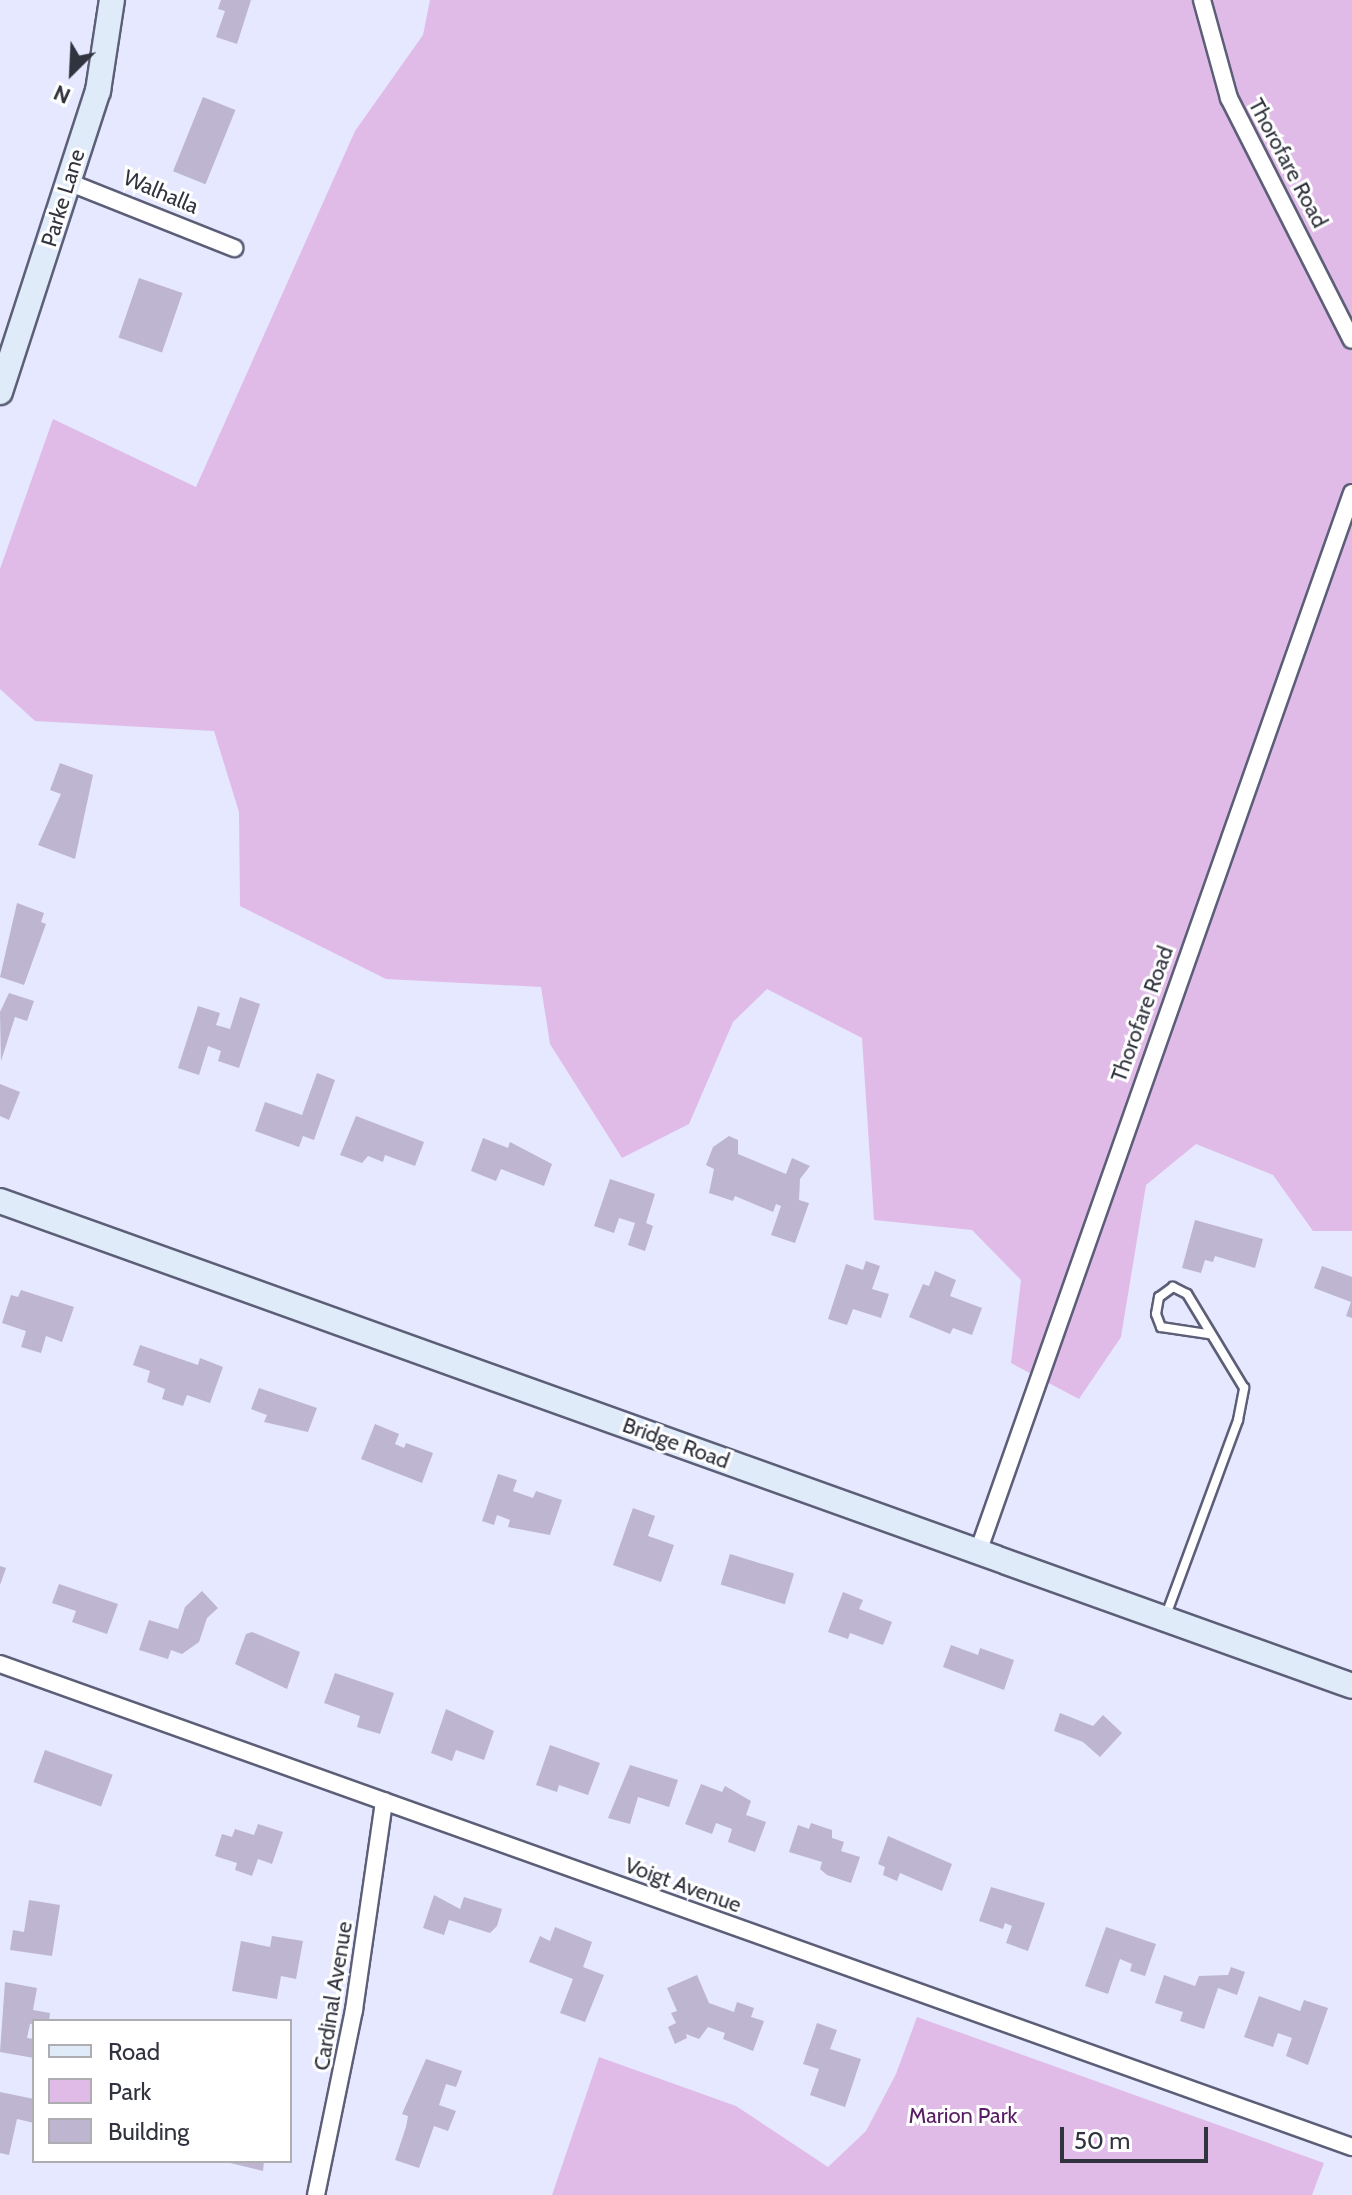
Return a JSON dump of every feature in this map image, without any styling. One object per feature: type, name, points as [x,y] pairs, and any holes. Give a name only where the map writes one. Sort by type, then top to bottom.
[{"type":"main road","name":"Parke Lane","points":[[0,392],[107,56],[112,0]]},
{"type":"main road","name":"Bridge Road","points":[[0,1201],[1352,1686]]},
{"type":"street","name":"Thorofare Road","points":[[1202,0],[1229,98],[1352,340]]},
{"type":"street","name":"Walhalla","points":[[68,182],[234,248]]},
{"type":"street","name":"Thorofare Road","points":[[978,1552],[1352,493]]},
{"type":"street","name":"Voigt Avenue","points":[[0,1664],[1352,2147]]},
{"type":"street","name":"Cardinal Avenue","points":[[316,2195],[354,2010],[384,1801]]},
{"type":"lane","points":[[1165,1619],[1238,1420],[1244,1388],[1208,1334],[1187,1294],[1173,1287],[1159,1297],[1156,1314],[1161,1327],[1208,1334]]},
{"type":"green space","points":[[430,0],[1352,0],[1352,1231],[1313,1231],[1273,1175],[1196,1144],[1146,1185],[1121,1337],[1079,1399],[1011,1363],[1021,1280],[972,1230],[874,1220],[862,1038],[767,989],[733,1022],[689,1124],[622,1158],[550,1044],[541,987],[386,979],[240,906],[239,812],[214,731],[35,721],[0,689],[0,569],[53,419],[196,487],[355,131],[423,35]]},
{"type":"green space","name":"Marion Park","points":[[917,2017],[1324,2163],[1312,2195],[552,2195],[599,2057],[736,2106],[828,2167],[866,2131],[896,2074]]},
{"type":"building","points":[[221,0],[251,0],[237,44],[216,37],[225,11],[218,9]]},
{"type":"building","points":[[203,97],[235,110],[205,184],[173,171]]},
{"type":"building","points":[[139,278],[182,293],[162,353],[118,338]]},
{"type":"building","points":[[60,763],[93,775],[75,859],[38,845],[61,794],[50,790]]},
{"type":"building","points":[[17,903],[44,913],[41,922],[46,924],[24,985],[0,977]]},
{"type":"building","points":[[9,993],[34,1001],[27,1021],[15,1017],[1,1061],[0,1012]]},
{"type":"building","points":[[240,997],[260,1004],[239,1068],[218,1061],[221,1051],[208,1046],[199,1075],[178,1068],[198,1006],[220,1013],[216,1025],[230,1029]]},
{"type":"building","points":[[317,1073],[335,1080],[314,1140],[303,1136],[299,1147],[255,1131],[265,1102],[302,1115]]},
{"type":"building","points":[[0,1084],[20,1092],[9,1120],[0,1116]]},
{"type":"building","points":[[356,1116],[424,1142],[415,1166],[385,1155],[383,1162],[368,1156],[362,1163],[340,1155]]},
{"type":"building","points":[[729,1136],[738,1140],[738,1154],[786,1174],[792,1158],[810,1166],[800,1179],[799,1200],[809,1203],[795,1243],[771,1235],[781,1206],[776,1204],[773,1212],[735,1196],[733,1201],[709,1193],[714,1169],[706,1165],[713,1147]]},
{"type":"building","points":[[483,1138],[508,1148],[510,1142],[552,1164],[544,1186],[501,1169],[496,1181],[471,1171]]},
{"type":"building","points":[[610,1179],[655,1194],[646,1223],[653,1226],[645,1251],[628,1245],[635,1223],[619,1218],[614,1233],[594,1226]]},
{"type":"building","points":[[1195,1220],[1263,1239],[1255,1268],[1215,1256],[1213,1262],[1205,1260],[1201,1273],[1182,1268]]},
{"type":"building","points":[[866,1261],[880,1266],[872,1289],[889,1294],[881,1318],[853,1309],[847,1325],[828,1319],[846,1264],[863,1270]]},
{"type":"building","points":[[1322,1266],[1352,1277],[1352,1318],[1346,1316],[1351,1302],[1314,1288]]},
{"type":"building","points":[[935,1271],[956,1280],[950,1296],[982,1308],[972,1335],[953,1328],[950,1334],[909,1317],[923,1284],[929,1286]]},
{"type":"building","points":[[21,1290],[74,1307],[62,1342],[46,1336],[41,1353],[21,1347],[26,1331],[2,1323],[11,1295],[18,1297]]},
{"type":"building","points":[[140,1345],[198,1365],[200,1358],[223,1367],[210,1403],[187,1395],[183,1406],[162,1399],[165,1389],[147,1382],[150,1371],[133,1365]]},
{"type":"building","points":[[259,1388],[317,1408],[308,1432],[264,1422],[267,1415],[251,1409]]},
{"type":"building","points":[[375,1424],[399,1434],[395,1444],[404,1448],[406,1443],[433,1453],[422,1483],[361,1459]]},
{"type":"building","points":[[498,1474],[517,1480],[513,1491],[533,1498],[536,1491],[562,1500],[550,1535],[508,1527],[510,1520],[497,1515],[494,1525],[482,1521]]},
{"type":"building","points":[[633,1508],[655,1516],[648,1536],[674,1545],[661,1582],[613,1565]]},
{"type":"building","points":[[730,1554],[794,1574],[785,1604],[721,1585]]},
{"type":"building","points":[[0,1566],[6,1568],[0,1585]]},
{"type":"building","points":[[59,1584],[118,1604],[107,1634],[72,1622],[76,1611],[52,1603]]},
{"type":"building","points":[[202,1591],[218,1608],[207,1618],[199,1642],[182,1654],[171,1650],[168,1659],[139,1650],[149,1620],[178,1629],[185,1607]]},
{"type":"building","points":[[843,1592],[863,1600],[859,1609],[892,1622],[883,1645],[850,1633],[848,1639],[828,1632]]},
{"type":"building","points":[[252,1632],[300,1652],[287,1689],[235,1664],[246,1634]]},
{"type":"building","points":[[951,1645],[978,1655],[980,1648],[1014,1660],[1004,1690],[943,1667]]},
{"type":"building","points":[[335,1673],[394,1693],[380,1734],[357,1727],[360,1716],[324,1703]]},
{"type":"building","points":[[446,1709],[494,1731],[484,1760],[456,1750],[452,1761],[431,1753]]},
{"type":"building","points":[[1060,1713],[1093,1726],[1103,1715],[1122,1733],[1100,1757],[1083,1742],[1054,1731]]},
{"type":"building","points":[[550,1745],[600,1763],[588,1795],[559,1785],[557,1792],[536,1785]]},
{"type":"building","points":[[45,1750],[113,1775],[101,1807],[33,1782]]},
{"type":"building","points":[[630,1765],[678,1780],[669,1807],[638,1797],[630,1824],[608,1818]]},
{"type":"building","points":[[701,1784],[722,1792],[725,1786],[751,1801],[746,1815],[766,1822],[755,1852],[728,1842],[732,1829],[716,1823],[712,1834],[685,1824]]},
{"type":"building","points":[[811,1823],[832,1830],[832,1838],[844,1842],[841,1851],[860,1857],[851,1883],[827,1875],[820,1869],[822,1862],[789,1852],[798,1825],[809,1829]]},
{"type":"building","points":[[258,1824],[283,1832],[272,1864],[258,1859],[252,1876],[235,1870],[237,1863],[215,1856],[222,1834],[232,1837],[235,1829],[254,1835]]},
{"type":"building","points":[[888,1836],[952,1864],[942,1891],[900,1873],[897,1881],[883,1875],[885,1867],[878,1864]]},
{"type":"building","points":[[991,1887],[1045,1903],[1028,1951],[1006,1943],[1012,1926],[1005,1923],[1003,1929],[979,1921]]},
{"type":"building","points":[[434,1895],[460,1909],[464,1897],[502,1909],[497,1926],[490,1933],[449,1920],[444,1935],[423,1928]]},
{"type":"building","points":[[29,1900],[60,1905],[52,1956],[10,1950],[13,1930],[24,1932]]},
{"type":"building","points":[[555,1927],[592,1942],[583,1967],[604,1975],[585,2022],[560,2013],[573,1979],[529,1962],[540,1936],[550,1941]]},
{"type":"building","points":[[1106,1927],[1156,1944],[1145,1976],[1130,1971],[1132,1964],[1120,1959],[1108,1994],[1085,1986]]},
{"type":"building","points":[[272,1936],[303,1941],[296,1979],[281,1976],[277,1999],[232,1991],[241,1941],[270,1947]]},
{"type":"building","points":[[1231,1967],[1245,1972],[1237,1995],[1218,1988],[1204,2029],[1180,2021],[1183,2012],[1155,2003],[1164,1975],[1195,1986],[1199,1976],[1228,1975]]},
{"type":"building","points":[[697,1975],[709,2003],[734,2012],[737,2002],[754,2008],[751,2017],[764,2021],[753,2051],[723,2039],[725,2033],[708,2027],[699,2039],[686,2034],[687,2038],[675,2044],[668,2027],[676,2023],[671,2013],[677,2011],[667,1988]]},
{"type":"building","points":[[5,1982],[37,1988],[33,2010],[50,2013],[49,2019],[32,2019],[27,2038],[32,2039],[32,2058],[0,2052]]},
{"type":"building","points":[[1259,1996],[1300,2011],[1304,2000],[1328,2008],[1308,2065],[1286,2056],[1292,2038],[1278,2033],[1273,2047],[1244,2037]]},
{"type":"building","points":[[817,2023],[837,2030],[830,2049],[861,2059],[845,2107],[810,2095],[819,2069],[803,2064]]},
{"type":"building","points":[[426,2059],[462,2071],[456,2087],[446,2084],[439,2105],[456,2111],[448,2131],[434,2126],[419,2168],[395,2160],[408,2116],[402,2114]]},
{"type":"building","points":[[0,2092],[32,2099],[32,2123],[17,2119],[9,2155],[0,2153]]},
{"type":"building","points":[[230,2163],[264,2163],[263,2171]]}]
